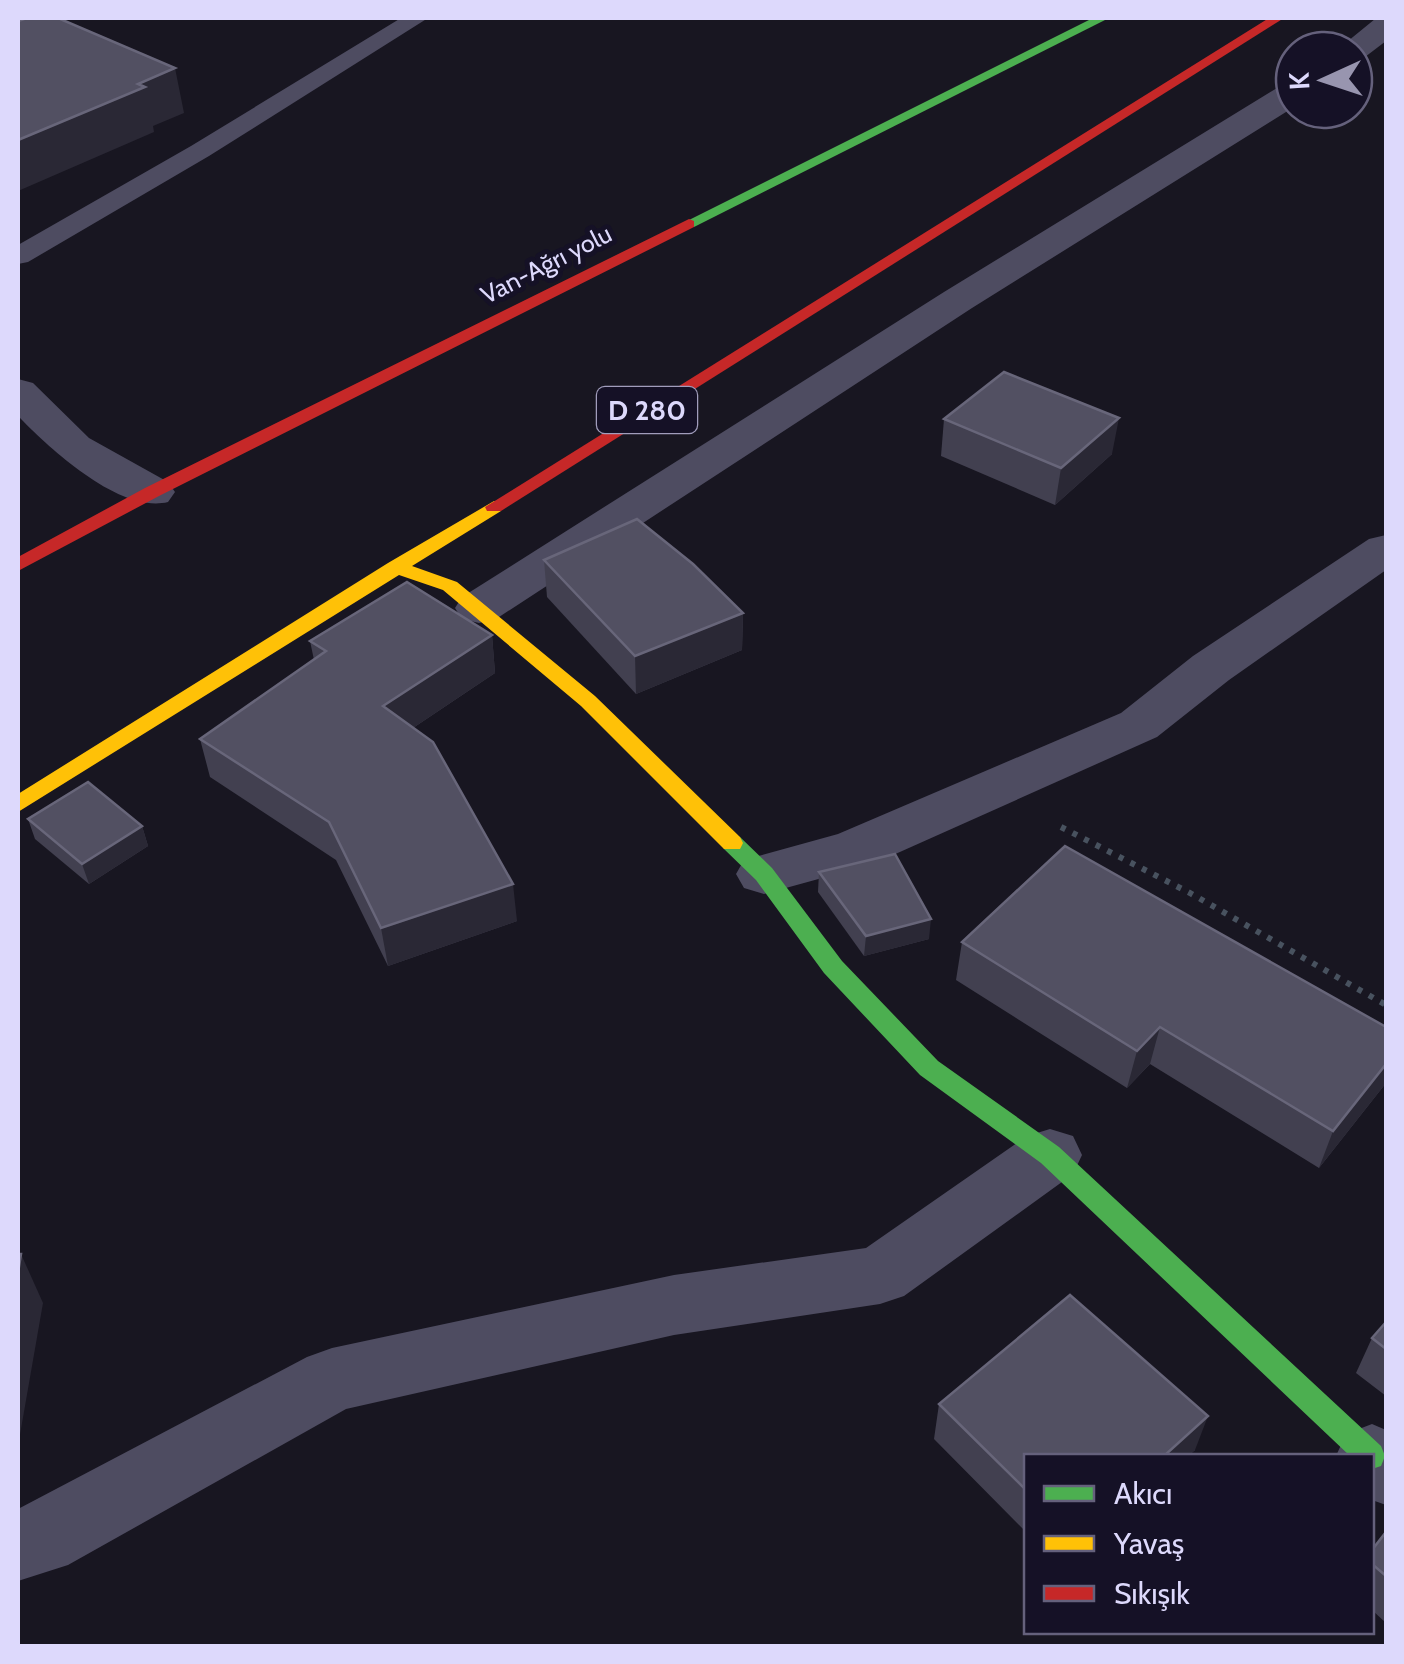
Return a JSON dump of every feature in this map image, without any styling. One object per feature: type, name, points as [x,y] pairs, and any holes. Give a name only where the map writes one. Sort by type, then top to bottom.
[{"type":"main road","name":"Van-Ağrı yolu","points":[[18,565],[152,492],[1102,18]]},
{"type":"main road","name":"D 280","points":[[18,804],[1277,18]]},
{"type":"main road","points":[[395,568],[450,586],[588,701],[764,874],[833,967],[929,1068],[1050,1155],[1367,1454]]},
{"type":"street","points":[[479,608],[958,300],[1274,104]]},
{"type":"street","points":[[18,392],[73,447],[152,492]]},
{"type":"street","points":[[764,874],[853,850],[1011,784],[1139,724],[1211,668],[1386,549]]},
{"type":"street","points":[[18,1546],[41,1538],[332,1380],[674,1305],[880,1274],[1050,1155]]},
{"type":"lane","points":[[18,256],[200,151],[416,18]]},
{"type":"path","points":[[1011,784],[1066,830],[1190,893],[1386,1005]]},
{"type":"building","points":[[58,18],[175,68],[138,84],[145,87],[18,140],[18,21]]},
{"type":"building","points":[[1004,372],[1119,418],[1061,468],[944,419]]},
{"type":"building","points":[[637,519],[693,564],[743,613],[635,656],[544,560]]},
{"type":"building","points":[[407,582],[492,635],[383,706],[433,742],[513,884],[381,928],[329,822],[200,739],[326,651],[310,641]]},
{"type":"building","points":[[88,782],[142,826],[82,864],[28,819]]},
{"type":"building","points":[[1065,846],[1386,1027],[1386,1064],[1333,1131],[1160,1027],[1137,1051],[962,942]]},
{"type":"building","points":[[895,854],[931,919],[866,936],[819,872]]},
{"type":"building","points":[[1070,1295],[1208,1416],[1166,1454],[1024,1454],[1024,1488],[939,1404]]},
{"type":"building","points":[[1386,1322],[1386,1349],[1372,1338]]},
{"type":"building","points":[[1386,1532],[1386,1576],[1374,1566],[1374,1547]]},
{"type":"traffic: fast","points":[[689,224],[1102,18]]},
{"type":"traffic: fast","points":[[732,843],[764,874],[833,967],[929,1068],[1050,1155],[1368,1454]]},
{"type":"traffic: slow","points":[[18,804],[494,507]]},
{"type":"traffic: slow","points":[[395,567],[450,586],[588,701],[732,843]]},
{"type":"traffic: jam","points":[[494,507],[1277,18]]},
{"type":"traffic: jam","points":[[18,565],[152,492],[689,224]]}]
